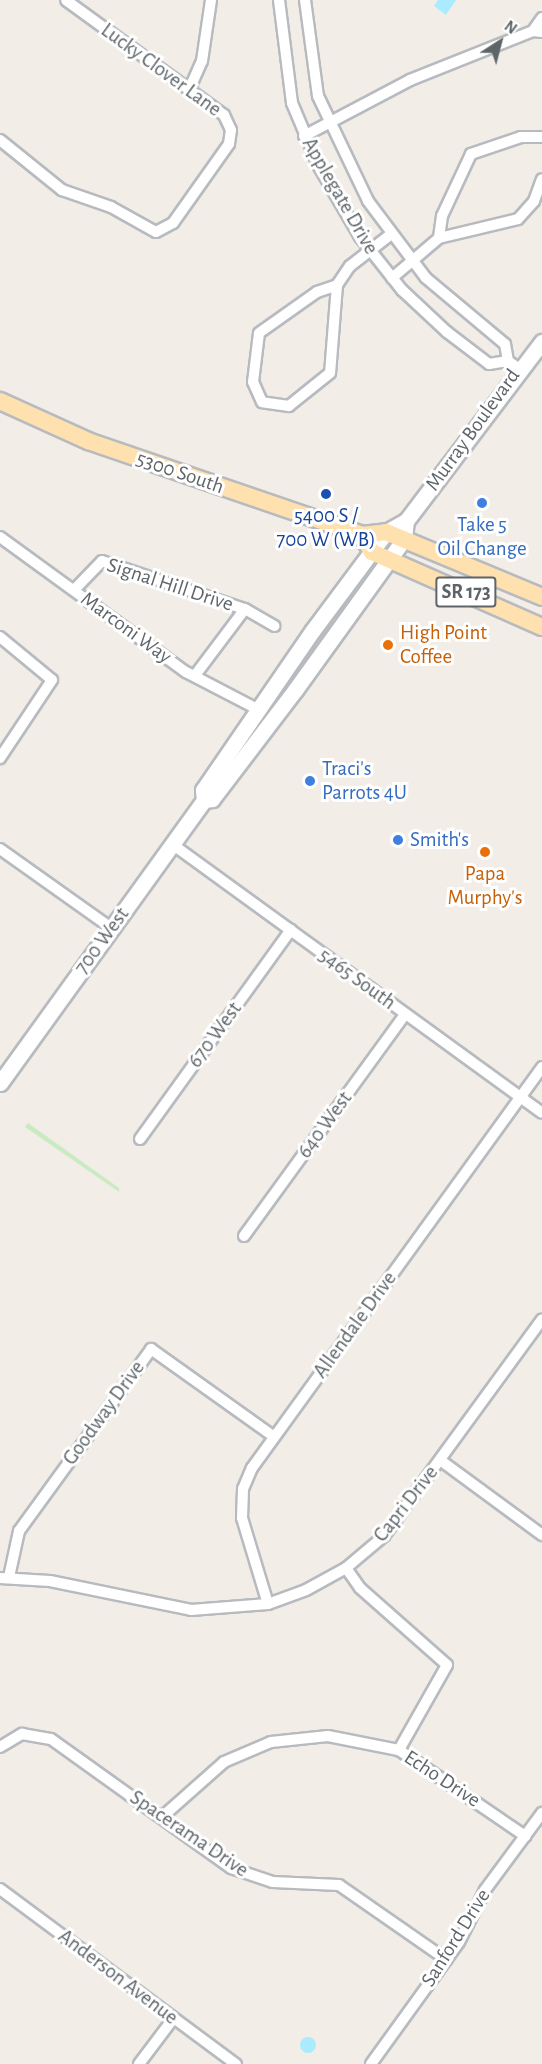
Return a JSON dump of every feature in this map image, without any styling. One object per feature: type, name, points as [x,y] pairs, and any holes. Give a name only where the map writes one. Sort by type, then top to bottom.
[{"type":"main road","name":"Murray Boulevard","points":[[386,532],[406,521],[513,365],[542,342]]},
{"type":"main road","name":"5300 South","points":[[0,402],[88,441],[362,536],[386,532],[404,538],[542,597]]},
{"type":"main road","name":"Murray Boulevard","points":[[388,560],[404,538],[406,521]]},
{"type":"main road","name":"700 West","points":[[0,1083],[204,800],[203,790],[257,709],[386,532]]},
{"type":"main road","points":[[362,536],[372,552]]},
{"type":"main road","name":"SR 173","points":[[372,552],[542,627]]},
{"type":"main road","name":"700 West","points":[[204,800],[212,799],[243,760],[388,560]]},
{"type":"street","name":"Lucky Clover Lane","points":[[0,140],[62,190],[111,207],[156,232],[173,223],[231,139],[228,120],[66,0]]},
{"type":"street","points":[[189,90],[202,61],[211,0]]},
{"type":"street","name":"Applegate Drive","points":[[279,0],[283,60],[304,136],[369,250],[392,278],[432,319],[489,364],[513,365],[505,344],[410,261],[390,235],[328,125],[312,74],[305,0]]},
{"type":"street","points":[[304,136],[410,80],[538,31],[542,18]]},
{"type":"street","points":[[439,238],[442,216],[471,154],[505,141],[542,137]]},
{"type":"street","points":[[392,278],[439,238],[518,219],[534,201],[542,180]]},
{"type":"street","points":[[337,285],[330,373],[289,406],[262,402],[253,382],[259,333],[316,292],[337,285],[369,250],[390,235]]},
{"type":"street","name":"Marconi Way","points":[[0,537],[196,674],[257,709]]},
{"type":"street","name":"Signal Hill Drive","points":[[74,590],[102,561],[245,609],[275,626]]},
{"type":"street","points":[[196,674],[245,609]]},
{"type":"street","points":[[0,637],[52,680],[0,758]]},
{"type":"street","name":"5465 South","points":[[172,844],[542,1113]]},
{"type":"street","points":[[0,849],[111,928]]},
{"type":"street","name":"670 West","points":[[140,1139],[291,930]]},
{"type":"street","name":"640 West","points":[[244,1236],[405,1014]]},
{"type":"street","name":"Allendale Drive","points":[[268,1604],[248,1548],[241,1503],[252,1468],[542,1067]]},
{"type":"street","name":"Capri Drive","points":[[4,1578],[191,1610],[268,1604],[346,1568],[384,1536],[542,1319]]},
{"type":"street","name":"Goodway Drive","points":[[4,1578],[19,1531],[151,1348],[273,1436]]},
{"type":"street","points":[[440,1460],[542,1535]]},
{"type":"street","points":[[346,1568],[360,1588],[447,1665],[399,1750]]},
{"type":"street","name":"Spacerama Drive","points":[[0,1746],[22,1734],[51,1739],[249,1878],[339,1885],[447,1960]]},
{"type":"street","name":"Echo Drive","points":[[162,1817],[207,1773],[271,1742],[340,1737],[399,1750],[525,1836]]},
{"type":"street","name":"Sanford Drive","points":[[371,2064],[447,1960],[476,1905],[542,1813]]},
{"type":"street","name":"Anderson Avenue","points":[[0,1889],[236,2064]]},
{"type":"street","points":[[139,2064],[173,2019]]},
{"type":"green space","points":[[28,1123],[119,1188],[119,1192],[25,1127]]},
{"type":"water","points":[[438,0],[456,0],[446,15],[434,6]]},
{"type":"water","points":[[308,2037],[314,2039],[316,2045],[314,2051],[308,2053],[302,2051],[300,2045],[302,2039]]},
{"type":"place","name":"5400 S / 700 W (WB)","points":[[326,494]]},
{"type":"place","name":"Take 5 Oil Change","points":[[482,503]]},
{"type":"place","name":"High Point Coffee","points":[[388,645]]},
{"type":"place","name":"Traci's Parrots 4U","points":[[310,781]]},
{"type":"place","name":"Smith's","points":[[398,840]]},
{"type":"place","name":"Papa Murphy's","points":[[485,852]]}]
